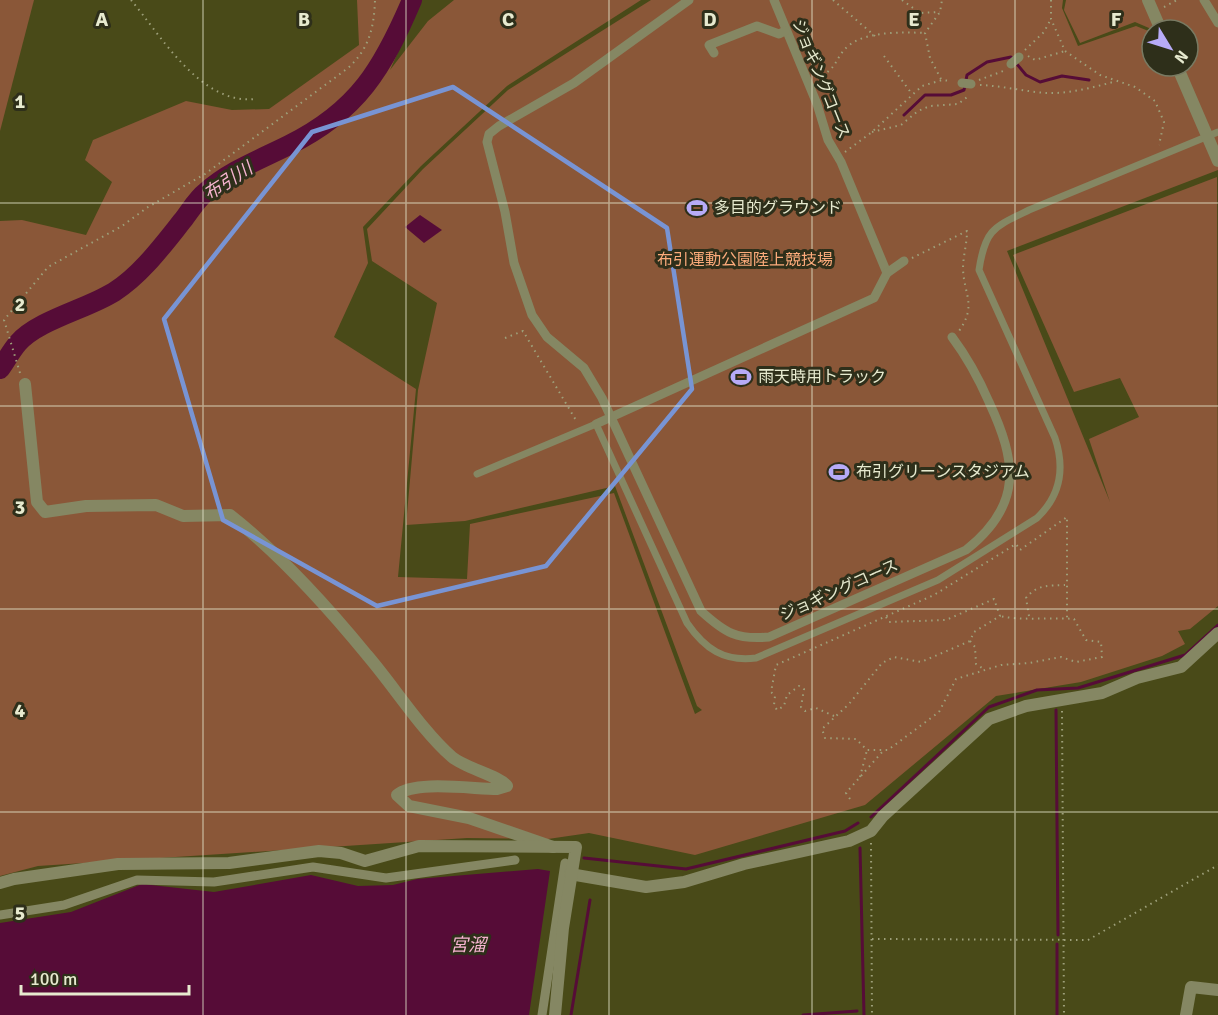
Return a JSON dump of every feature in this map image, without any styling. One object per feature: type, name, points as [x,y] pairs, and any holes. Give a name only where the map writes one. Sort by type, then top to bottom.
[{"type":"street","name":"ジョギングコース","points":[[689,0],[574,83],[499,126],[489,134],[487,142],[505,212],[513,263],[532,315],[547,337],[584,368],[611,417],[701,612],[732,635],[748,639],[769,637],[966,550],[990,529],[1000,513],[1008,488],[1011,459],[1003,432],[978,378],[952,337]]},
{"type":"street","name":"ジョギングコース","points":[[774,0],[785,31],[808,81],[828,140],[838,158],[887,273]]},
{"type":"street","points":[[1148,0],[1156,18]]},
{"type":"street","points":[[1204,0],[1218,23]]},
{"type":"street","points":[[714,53],[709,45],[756,26],[779,34],[785,31]]},
{"type":"street","points":[[1011,64],[1018,57]]},
{"type":"street","points":[[1183,78],[1213,134],[1218,161]]},
{"type":"street","points":[[596,424],[874,298],[887,273],[904,261]]},
{"type":"street","points":[[25,384],[37,502],[45,512],[86,506],[156,505],[183,516],[230,514],[268,547],[330,612],[452,757],[485,775],[504,780],[507,786],[497,789],[416,787],[402,790],[397,795],[409,806],[469,818],[553,847]]},
{"type":"street","points":[[568,869],[646,887],[684,882],[744,864],[849,841],[871,831],[883,816],[989,719],[1026,706],[1062,702],[1102,693],[1137,678],[1181,667],[1218,633]]},
{"type":"street","points":[[0,883],[118,864],[229,863],[319,851],[365,861],[419,846],[576,847],[568,869],[542,1015]]},
{"type":"street","points":[[0,915],[64,905],[137,880],[214,882],[313,867],[386,878],[515,861]]},
{"type":"street","points":[[555,1015],[568,869]]},
{"type":"street","points":[[1186,1015],[1191,987],[1218,990]]},
{"type":"lane","points":[[477,474],[596,424],[687,623],[704,646],[720,655],[740,659],[756,658],[938,580],[1037,518],[1048,507],[1055,495],[1061,466],[1055,438],[980,270],[984,242],[1002,223],[1029,210],[1213,134]]},
{"type":"path","points":[[130,0],[199,81],[214,92],[244,100],[255,99]]},
{"type":"path","points":[[25,384],[14,361],[4,320],[48,267],[114,232],[148,207],[205,174],[348,68],[360,57],[370,42],[375,0]]},
{"type":"path","points":[[833,0],[875,36]]},
{"type":"path","points":[[902,0],[920,13],[940,12]]},
{"type":"path","points":[[838,158],[872,132],[922,86],[942,80],[930,58],[925,33],[940,12],[942,0]]},
{"type":"path","points":[[1051,0],[1051,19],[1065,51],[1077,62],[1113,82],[1135,87],[1155,101],[1164,123],[1159,145]]},
{"type":"path","points":[[1154,13],[1177,0]]},
{"type":"path","points":[[1018,57],[1044,32],[1051,19]]},
{"type":"path","points":[[808,81],[830,73],[849,45],[862,39],[907,32],[925,33]]},
{"type":"path","points":[[1018,57],[1027,56],[1035,60],[1065,51]]},
{"type":"path","points":[[884,56],[912,94]]},
{"type":"path","points":[[1011,64],[1003,73],[980,79],[978,85],[1014,87],[1046,93],[1068,92],[1113,82]]},
{"type":"path","points":[[872,132],[901,125],[918,111],[930,106],[958,104],[968,87]]},
{"type":"path","points":[[904,261],[967,231],[963,271],[970,298],[969,308],[960,330],[952,337]]},
{"type":"path","points":[[505,338],[523,331],[581,430]]},
{"type":"path","points":[[834,716],[816,708],[805,711],[801,707],[804,688],[799,686],[787,695],[784,706],[777,710],[774,705],[775,696],[771,692],[776,665],[944,590],[1016,544],[1020,550],[1067,517],[1065,585],[1067,618]]},
{"type":"path","points":[[1029,616],[1026,598],[1032,591],[1049,584],[1065,585]]},
{"type":"path","points":[[886,617],[889,622],[946,620],[994,599],[1000,616]]},
{"type":"path","points":[[1000,616],[1017,620],[1029,616],[1074,619],[1086,640],[1101,642],[1102,657],[1076,662],[1061,657],[1000,665],[956,679],[939,712],[888,750],[867,750],[856,739],[825,738],[822,729],[849,704],[882,663],[894,657],[921,662],[970,641],[974,632],[1000,616]]},
{"type":"path","points":[[970,641],[975,647],[976,664],[985,670]]},
{"type":"path","points":[[1062,702],[1064,1015]]},
{"type":"path","points":[[860,777],[867,750]]},
{"type":"path","points":[[850,799],[846,793],[884,750]]},
{"type":"path","points":[[871,831],[872,1015]]},
{"type":"path","points":[[872,939],[1063,938],[1088,940],[1218,865]]},
{"type":"highlighted area","points":[[453,87],[667,228],[692,389],[546,566],[377,606],[223,520],[164,319],[312,132]]},
{"type":"green space","points":[[0,0],[34,0],[0,131]]},
{"type":"green space","name":"布引運動公園陸上競技場","points":[[357,0],[421,0],[390,70],[428,21],[454,0],[641,0],[507,86],[421,166],[363,227],[368,263],[334,337],[416,389],[398,577],[467,579],[470,524],[614,493],[695,714],[702,710],[697,706],[615,486],[465,521],[406,525],[418,390],[437,303],[372,261],[367,229],[423,169],[508,90],[651,0],[1063,0],[1062,8],[1078,46],[1136,26],[1140,28],[1140,78],[1200,78],[1200,18],[1140,18],[1140,24],[1135,22],[1080,43],[1064,10],[1066,0],[1218,0],[1218,170],[1007,251],[1110,502],[1089,439],[1139,417],[1120,378],[1074,392],[1013,255],[1217,177],[1218,606],[1190,629],[1178,631],[1185,644],[1162,656],[1081,682],[996,696],[865,805],[695,855],[589,833],[548,839],[467,838],[38,866],[0,876],[0,221],[22,220],[86,235],[112,182],[85,160],[93,140],[186,101],[232,110],[269,109],[359,45]]},
{"type":"water","points":[[420,215],[442,230],[424,243],[405,227]]},
{"type":"water","name":"宮溜","points":[[538,869],[550,871],[529,1015],[0,1015],[0,923],[71,912],[142,884],[214,892],[311,875],[358,886],[393,885],[417,879]]},
{"type":"waterway","name":"布引川","points":[[0,369],[15,346],[27,335],[50,321],[103,298],[124,285],[159,249],[200,198],[215,185],[256,160],[313,132],[351,102],[379,67],[412,0]]},
{"type":"waterway","points":[[904,115],[925,95],[951,95],[964,90],[967,75],[987,62],[1011,57],[1026,75],[1040,82],[1062,76],[1089,80]]},
{"type":"waterway","points":[[871,817],[989,707],[1037,690],[1078,688],[1185,655],[1218,625]]},
{"type":"waterway","points":[[1056,710],[1058,935]]},
{"type":"waterway","points":[[584,858],[686,869],[845,831],[858,823]]},
{"type":"waterway","points":[[860,848],[864,1015]]},
{"type":"waterway","points":[[571,1015],[590,900]]},
{"type":"waterway","points":[[1057,944],[1057,1015]]},
{"type":"waterway","points":[[803,1015],[857,1011]]},
{"type":"place","name":"多目的グラウンド","points":[[697,208]]},
{"type":"place","name":"雨天時用トラック","points":[[741,377]]},
{"type":"place","name":"布引グリーンスタジアム","points":[[839,472]]}]
